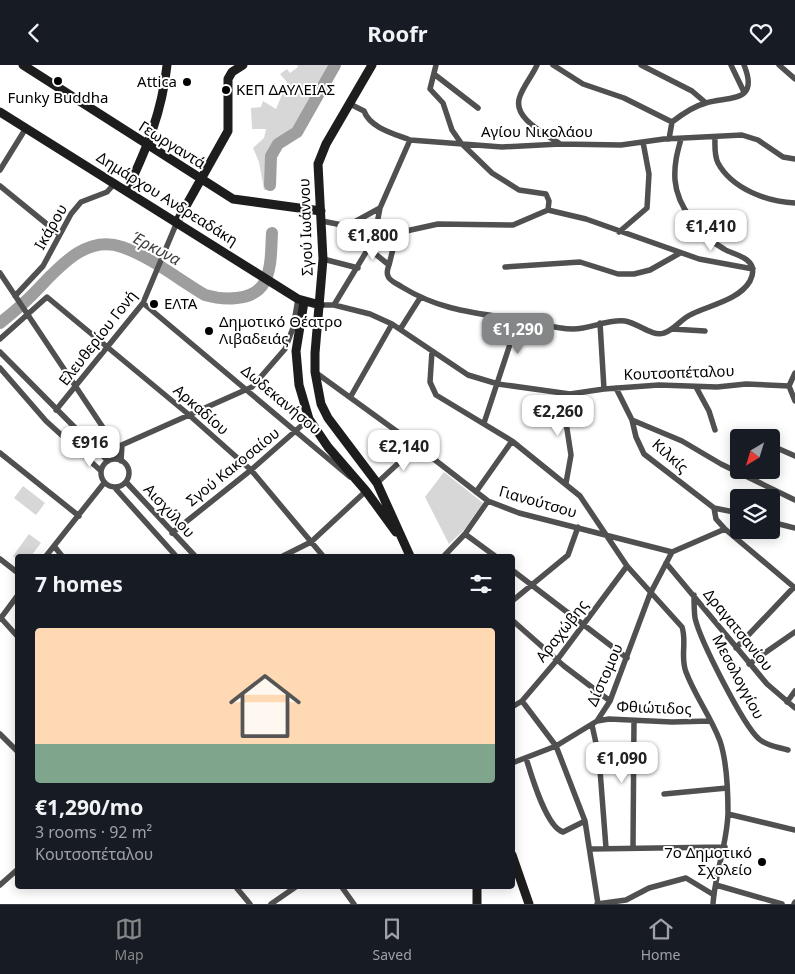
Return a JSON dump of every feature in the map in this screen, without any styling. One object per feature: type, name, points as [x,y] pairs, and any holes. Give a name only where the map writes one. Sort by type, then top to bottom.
[{"type":"main road","name":"Γεωργαντά","points":[[23,65],[148,147],[240,201],[321,211]]},
{"type":"main road","points":[[126,190],[148,147],[156,121],[166,65]]},
{"type":"main road","points":[[177,222],[228,131],[230,75],[243,65]]},
{"type":"main road","name":"Σγού Ιωάννου","points":[[372,65],[326,144],[318,164],[323,259],[315,372],[321,404],[328,418],[377,483],[403,542]]},
{"type":"main road","name":"Δημάρχου Ανδρεαδάκη","points":[[0,112],[301,301],[320,305]]},
{"type":"main road","points":[[301,301],[296,351],[300,385],[309,419],[328,447],[366,491],[403,542],[409,554]]},
{"type":"main road","points":[[285,349],[296,351]]},
{"type":"main road","points":[[515,864],[529,904]]},
{"type":"main road","points":[[477,889],[477,904]]},
{"type":"street","points":[[436,65],[430,89],[442,103],[450,124],[461,143],[506,183],[519,190],[546,194],[549,201],[548,210]]},
{"type":"street","points":[[537,65],[520,96],[518,103],[520,111],[526,119],[560,144]]},
{"type":"street","points":[[553,65],[573,80],[624,98],[672,121]]},
{"type":"street","points":[[641,65],[692,91],[706,103]]},
{"type":"street","points":[[731,65],[744,92]]},
{"type":"street","points":[[672,121],[706,103],[738,98],[744,92],[748,82],[744,65]]},
{"type":"street","points":[[779,65],[795,79]]},
{"type":"street","points":[[434,74],[478,108]]},
{"type":"street","points":[[334,305],[370,246],[375,234],[380,209],[410,140],[373,123],[367,119],[364,111],[350,104]]},
{"type":"street","points":[[669,139],[672,121]]},
{"type":"street","points":[[0,170],[26,128]]},
{"type":"street","name":"Αγίου Νικολάου","points":[[410,140],[502,147],[560,144],[621,145],[669,139],[751,136],[783,157],[795,159]]},
{"type":"street","points":[[714,137],[718,163],[725,173],[750,191],[764,198],[795,203]]},
{"type":"street","points":[[397,233],[387,273],[390,280],[436,305],[481,315],[576,329],[600,323],[626,321],[661,334],[693,313],[709,309],[746,286],[753,276],[753,269],[748,261],[706,237],[694,223],[681,199],[675,182],[675,166],[681,139]]},
{"type":"street","points":[[619,232],[648,208],[649,174],[643,142]]},
{"type":"street","name":"Ικάρου","points":[[16,297],[43,266],[59,234],[81,202],[107,192],[115,183]]},
{"type":"street","points":[[0,185],[59,234]]},
{"type":"street","points":[[347,226],[380,209]]},
{"type":"street","points":[[375,234],[397,233],[438,224],[513,225],[548,210],[569,214],[680,253],[753,269]]},
{"type":"street","points":[[322,221],[347,226],[389,265]]},
{"type":"street","name":"Ελευθερίου Γονή","points":[[56,410],[143,303],[177,222]]},
{"type":"street","points":[[505,267],[580,263],[618,273],[634,274],[650,270],[680,253]]},
{"type":"street","points":[[323,259],[358,268]]},
{"type":"street","points":[[0,273],[115,448],[119,460],[129,470],[126,482],[115,488],[104,483],[100,470],[46,421],[0,368]]},
{"type":"street","name":"Αρκαδίου","points":[[28,314],[47,297],[188,414],[251,471],[321,554]]},
{"type":"street","points":[[401,328],[420,298]]},
{"type":"street","points":[[115,448],[188,414],[248,390],[285,349],[301,301]]},
{"type":"street","name":"Δωδεκανήσου","points":[[143,303],[347,475],[355,478]]},
{"type":"street","name":"Κουτσοπέταλου","points":[[320,305],[334,305],[370,314],[401,328],[468,375],[498,384],[570,394],[604,389],[659,385],[696,387],[746,384],[789,386]]},
{"type":"street","points":[[0,339],[28,314]]},
{"type":"street","points":[[484,423],[518,320]]},
{"type":"street","points":[[600,323],[604,389]]},
{"type":"street","points":[[351,396],[392,324]]},
{"type":"street","points":[[671,329],[705,331]]},
{"type":"street","points":[[432,351],[430,382],[436,395],[512,441],[580,496],[607,534],[627,567],[682,627],[686,639],[683,657],[685,670],[720,740],[727,788],[728,814],[725,847],[713,904]]},
{"type":"street","points":[[0,352],[108,461]]},
{"type":"street","name":"Γιανούτσου","points":[[315,372],[417,445],[488,501],[519,513],[672,552]]},
{"type":"street","points":[[795,373],[789,386],[795,401]]},
{"type":"street","points":[[696,387],[709,411],[715,430]]},
{"type":"street","name":"Κιλκίς","points":[[616,388],[632,420],[636,437],[644,454],[714,508],[716,519],[725,529]]},
{"type":"street","points":[[566,483],[571,455],[565,417],[570,394]]},
{"type":"street","name":"Σγού Κακοσαίου","points":[[172,533],[251,471],[309,419]]},
{"type":"street","points":[[632,420],[682,441],[721,464],[795,500]]},
{"type":"street","points":[[476,492],[512,441]]},
{"type":"street","points":[[119,460],[122,445]]},
{"type":"street","points":[[377,483],[417,445]]},
{"type":"street","points":[[780,449],[795,456]]},
{"type":"street","points":[[0,453],[78,516]]},
{"type":"street","points":[[100,470],[108,461],[119,460]]},
{"type":"street","name":"Αισχύλου","points":[[126,482],[193,554]]},
{"type":"street","points":[[48,554],[104,483]]},
{"type":"street","name":"Αισχύλου","points":[[115,488],[174,554]]},
{"type":"street","points":[[287,554],[311,542],[366,491]]},
{"type":"street","points":[[452,554],[488,501]]},
{"type":"street","points":[[714,508],[730,511]]},
{"type":"street","points":[[780,524],[795,528]]},
{"type":"street","points":[[515,599],[568,555],[578,527]]},
{"type":"street","points":[[672,552],[725,529],[795,587],[736,649]]},
{"type":"street","points":[[465,534],[492,554]]},
{"type":"street","points":[[54,546],[60,554]]},
{"type":"street","name":"Δίστομου","points":[[515,762],[556,746],[597,721],[610,701],[650,594],[672,552]]},
{"type":"street","points":[[0,559],[15,571]]},
{"type":"street","name":"Δραγατσανίου","points":[[666,563],[749,664],[795,709]]},
{"type":"street","name":"Αραχώβης","points":[[515,705],[522,701],[557,660],[627,567]]},
{"type":"street","points":[[515,572],[627,658]]},
{"type":"street","name":"Μεσολογγίου","points":[[694,595],[696,618],[705,643],[743,716],[762,741],[788,750]]},
{"type":"street","points":[[15,599],[0,618],[15,634]]},
{"type":"street","points":[[515,623],[557,660],[610,701]]},
{"type":"street","points":[[749,664],[795,632]]},
{"type":"street","points":[[787,702],[795,691]]},
{"type":"street","points":[[522,701],[556,746],[585,821],[598,904],[626,900],[649,888],[686,878],[714,895]]},
{"type":"street","name":"Φθιώτιδος","points":[[597,721],[609,719],[634,721],[710,721]]},
{"type":"street","points":[[633,847],[634,721]]},
{"type":"street","points":[[592,725],[599,757],[606,848]]},
{"type":"street","points":[[0,734],[15,749]]},
{"type":"street","points":[[526,758],[544,807],[555,827],[563,831],[585,821]]},
{"type":"street","points":[[664,794],[727,788]]},
{"type":"street","points":[[728,814],[795,830]]},
{"type":"street","points":[[590,849],[725,847]]},
{"type":"street","points":[[0,885],[15,872]]},
{"type":"street","points":[[716,885],[782,904]]},
{"type":"street","points":[[237,889],[250,904]]},
{"type":"street","points":[[271,904],[293,889]]},
{"type":"street","points":[[343,889],[354,904]]},
{"type":"shaded area","points":[[297,65],[332,65],[296,131],[277,143],[270,156],[269,190],[264,190],[259,162],[253,148],[264,138],[266,129],[252,129],[251,108],[261,107],[263,101],[276,109],[287,82],[280,74],[287,69],[290,73],[298,67]]},
{"type":"shaded area","points":[[444,472],[483,503],[464,530],[449,544],[425,497]]},
{"type":"shaded area","points":[[23,486],[45,503],[36,515],[14,498]]},
{"type":"shaded area","points":[[29,534],[41,543],[33,554],[15,554],[15,558],[13,556]]},
{"type":"waterway","name":"Έρκυνα","points":[[270,185],[271,156],[278,144],[297,132],[335,65]]},
{"type":"waterway","name":"Έρκυνα","points":[[0,323],[22,305],[58,268],[70,259],[81,251],[94,246],[108,244],[122,247],[143,256],[205,295],[220,298],[237,298],[253,294],[267,277],[271,259],[272,233]]},
{"type":"place","name":"Funky Buddha","points":[[58,81]]},
{"type":"place","name":"Attica","points":[[187,82]]},
{"type":"place","name":"ΚΕΠ ΔΑΥΛΕΙΑΣ","points":[[226,90]]},
{"type":"place","name":"ΕΛΤΑ","points":[[154,304]]},
{"type":"place","name":"Δημοτικό Θέατρο Λιβαδειάς","points":[[209,331]]},
{"type":"place","name":"7ο Δημοτικό Σχολείο","points":[[762,862]]}]
